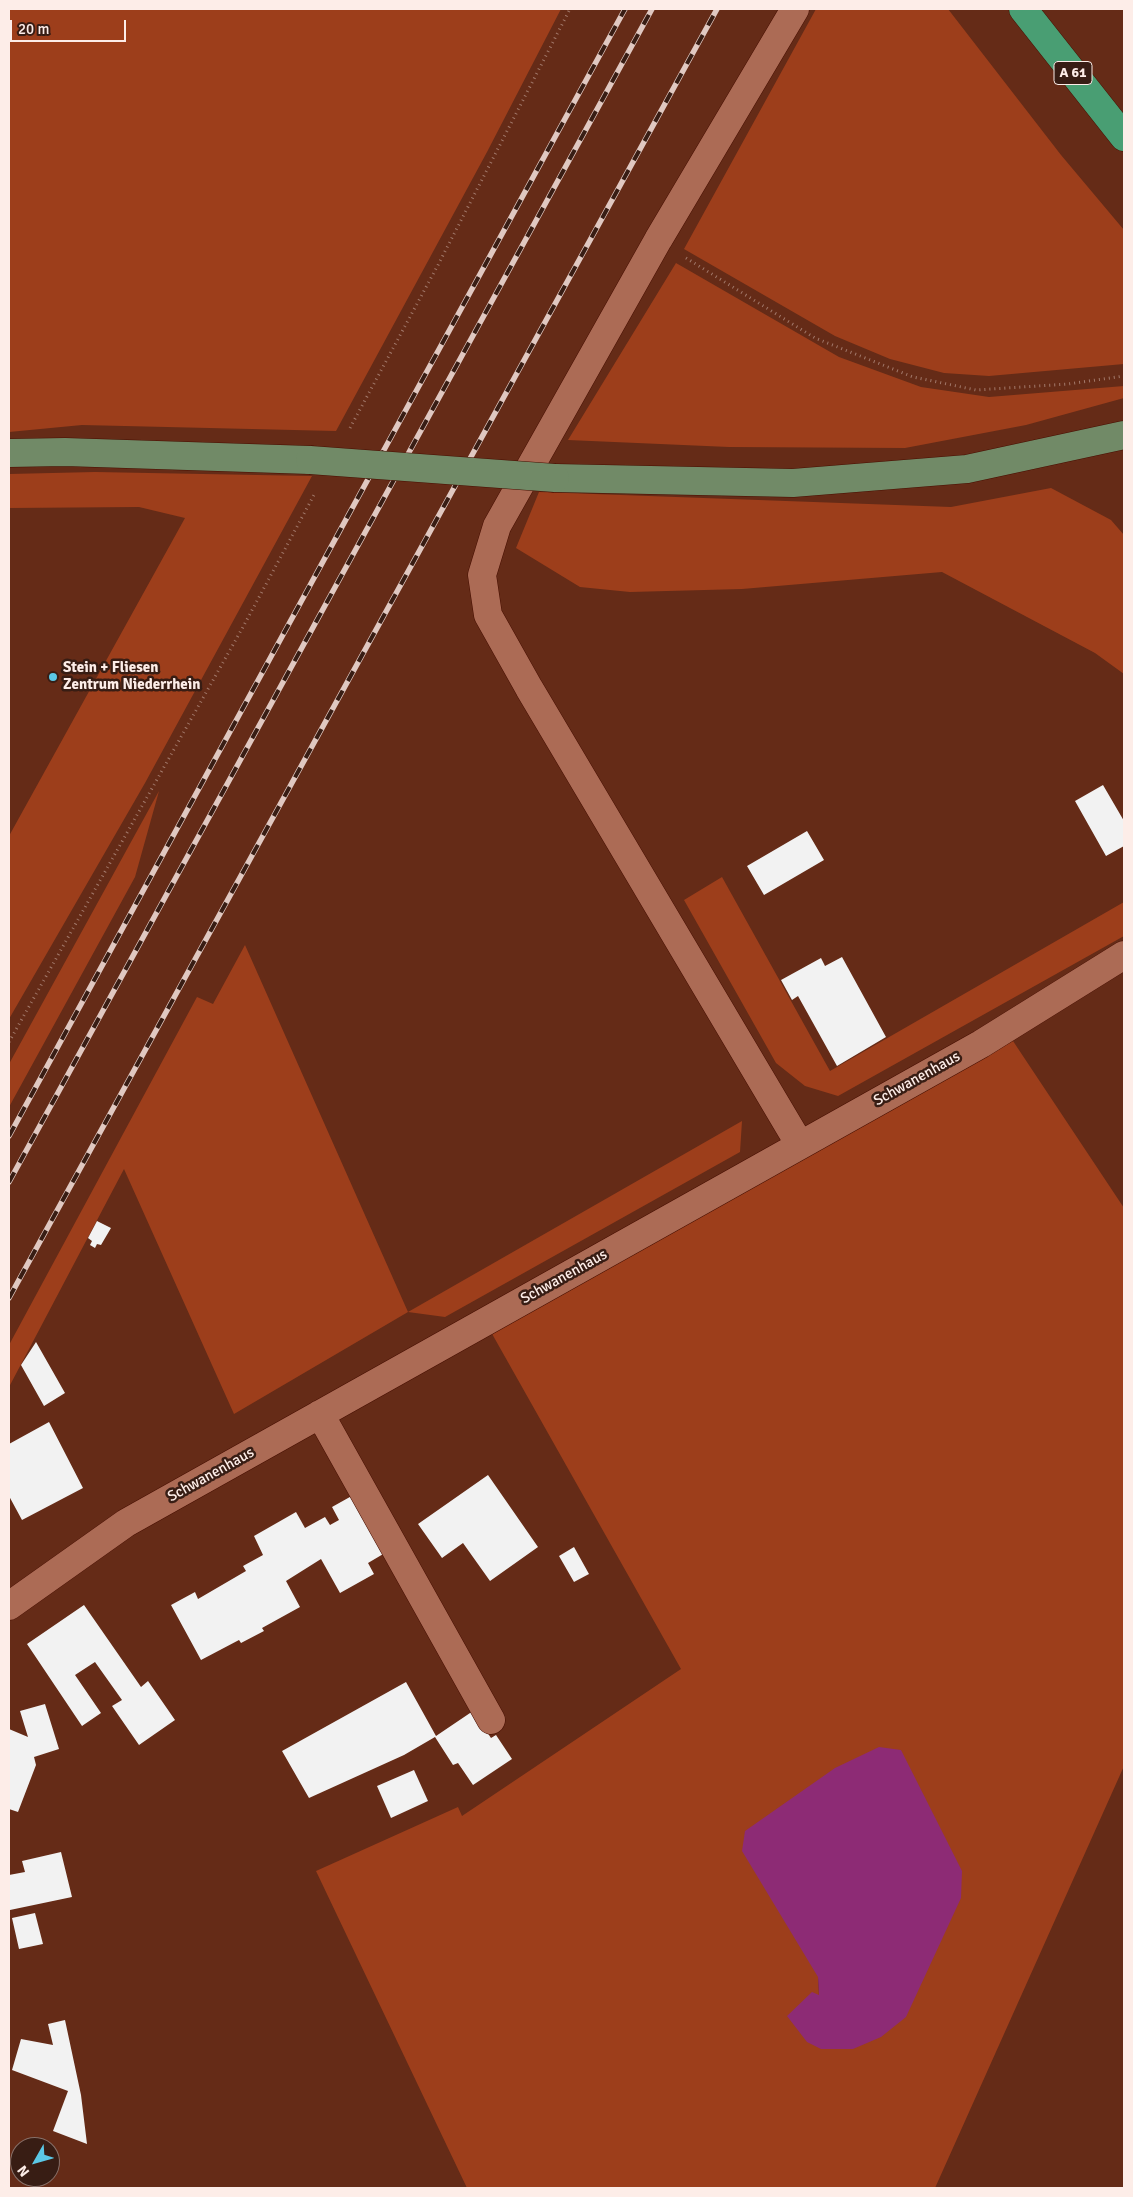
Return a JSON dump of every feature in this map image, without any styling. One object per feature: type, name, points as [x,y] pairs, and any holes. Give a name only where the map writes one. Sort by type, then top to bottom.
[{"type":"highway","name":"A 61","points":[[1023,9],[1124,137]]},
{"type":"main road","points":[[9,453],[65,452],[310,460],[556,478],[793,483],[968,469],[1124,435]]},
{"type":"street","points":[[795,9],[658,240],[497,526],[482,574],[488,616],[534,697],[800,1145]]},
{"type":"street","name":"Schwanenhaus","points":[[9,1606],[126,1523],[981,1044],[1124,955]]},
{"type":"street","points":[[320,1414],[492,1720]]},
{"type":"path","points":[[350,429],[438,265],[570,9]]},
{"type":"path","points":[[658,240],[815,338],[913,377],[976,390],[1068,384],[1124,376]]},
{"type":"path","points":[[9,1042],[243,627],[317,489]]},
{"type":"shaded area","points":[[9,9],[561,9],[487,152],[336,431],[82,425],[9,432]]},
{"type":"shaded area","points":[[816,9],[948,9],[1061,155],[1124,230],[1124,364],[989,376],[944,373],[890,359],[835,336],[684,249]]},
{"type":"shaded area","points":[[676,263],[839,357],[921,387],[989,397],[1124,386],[1124,398],[1026,425],[905,448],[729,447],[568,440]]},
{"type":"shaded area","points":[[95,472],[312,476],[145,783],[9,1019],[9,836],[185,518],[139,507],[9,508],[9,474]]},
{"type":"shaded area","points":[[1051,488],[1111,520],[1124,535],[1124,674],[1095,653],[942,572],[742,589],[630,592],[580,587],[516,548],[539,492],[951,507]]},
{"type":"shaded area","points":[[159,791],[135,877],[9,1107],[9,1064]]},
{"type":"shaded area","points":[[722,877],[830,1071],[1124,902],[1124,936],[838,1096],[805,1086],[776,1063],[684,900]]},
{"type":"shaded area","points":[[245,945],[408,1312],[234,1414],[124,1169],[9,1387],[9,1345],[197,997],[213,1004]]},
{"type":"shaded area","points":[[1013,1041],[1124,1208],[1124,1766],[935,2188],[467,2188],[316,1871],[458,1807],[462,1816],[681,1669],[491,1332]],"holes":[[[818,1977],[853,2049],[819,1996]]]},
{"type":"shaded area","points":[[742,1121],[740,1152],[445,1317],[408,1312]]},
{"type":"shaded area","points":[[879,1747],[901,1750],[962,1871],[961,1898],[906,2017],[881,2037],[853,2049],[821,2049],[807,2042],[787,2016],[812,1992],[819,1995],[818,1977],[742,1851],[745,1831],[835,1768]]},
{"type":"building","points":[[1103,785],[1124,821],[1124,846],[1106,856],[1075,801]]},
{"type":"building","points":[[807,831],[824,860],[764,895],[747,866]]},
{"type":"building","points":[[842,957],[886,1037],[837,1066],[798,996],[792,1000],[781,980],[821,958],[825,966]]},
{"type":"building","points":[[97,1221],[111,1228],[101,1245],[97,1244],[95,1248],[90,1245],[92,1241],[88,1238]]},
{"type":"building","points":[[36,1342],[65,1393],[44,1406],[21,1365]]},
{"type":"building","points":[[49,1422],[83,1488],[22,1520],[9,1496],[9,1444]]},
{"type":"building","points":[[488,1475],[538,1547],[490,1581],[463,1543],[442,1558],[418,1524]]},
{"type":"building","points":[[357,1493],[390,1550],[368,1563],[374,1574],[340,1593],[321,1559],[286,1581],[300,1607],[262,1628],[264,1631],[241,1643],[239,1640],[201,1660],[171,1605],[195,1592],[198,1599],[246,1571],[243,1566],[263,1555],[254,1536],[296,1512],[305,1528],[325,1517],[330,1525],[339,1520],[332,1507]]},
{"type":"building","points":[[574,1547],[589,1574],[574,1582],[559,1556]]},
{"type":"building","points":[[84,1605],[141,1687],[148,1681],[175,1720],[139,1745],[112,1706],[122,1700],[95,1662],[75,1675],[101,1713],[82,1726],[27,1644]]},
{"type":"building","points":[[406,1682],[436,1736],[473,1711],[491,1738],[496,1735],[512,1759],[473,1785],[458,1763],[453,1765],[435,1737],[404,1755],[309,1798],[282,1751]]},
{"type":"building","points":[[45,1704],[59,1749],[34,1757],[36,1765],[18,1812],[9,1809],[9,1729],[28,1737],[20,1711]]},
{"type":"building","points":[[414,1770],[428,1801],[391,1818],[377,1786]]},
{"type":"building","points":[[61,1852],[72,1897],[10,1910],[9,1875],[25,1872],[22,1861]]},
{"type":"building","points":[[35,1913],[43,1944],[19,1949],[12,1918]]},
{"type":"building","points":[[65,2020],[81,2095],[87,2144],[53,2131],[68,2091],[12,2070],[21,2039],[53,2045],[48,2024]]},
{"type":"railway","points":[[9,1136],[625,9]]},
{"type":"railway","points":[[9,1182],[652,9]]},
{"type":"railway","points":[[9,1298],[717,9]]},
{"type":"place","name":"Stein + Fliesen Zentrum Niederrhein","points":[[53,677]]}]
